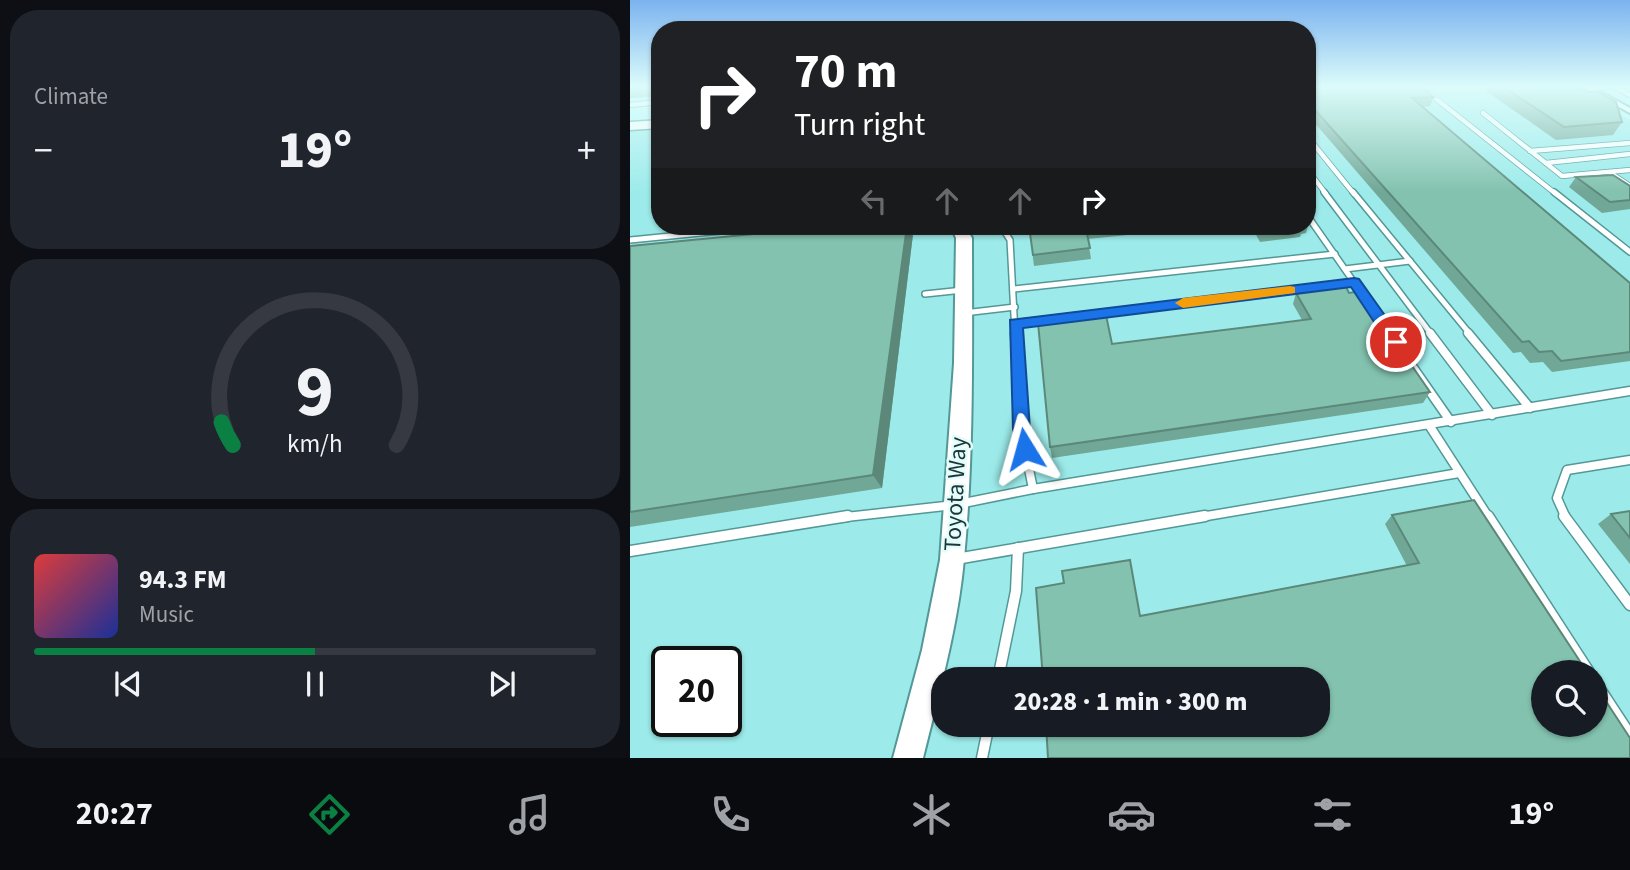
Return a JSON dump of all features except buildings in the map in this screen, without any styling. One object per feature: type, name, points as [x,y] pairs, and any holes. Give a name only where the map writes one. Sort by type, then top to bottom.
[{"type":"main road","points":[[630,126],[651,125]]},
{"type":"street","name":"Toyota Way","points":[[908,758],[936,650],[952,559],[963,313],[962,235]]},
{"type":"lane","points":[[1465,121],[1630,252]]},
{"type":"lane","points":[[1493,121],[1562,176],[1630,170]]},
{"type":"lane","points":[[1530,151],[1630,142]]},
{"type":"lane","points":[[1316,147],[1531,408]]},
{"type":"lane","points":[[1545,163],[1630,154]]},
{"type":"lane","points":[[1609,172],[1630,186]]},
{"type":"lane","points":[[1316,181],[1492,415]]},
{"type":"lane","points":[[1316,228],[1451,422]]},
{"type":"lane","points":[[630,240],[681,235]]},
{"type":"lane","points":[[1007,235],[1010,240],[1014,289],[1021,429],[1033,489]]},
{"type":"lane","points":[[1014,289],[1335,254]]},
{"type":"lane","points":[[1346,269],[1410,261]]},
{"type":"lane","points":[[1016,324],[1354,282]]},
{"type":"lane","points":[[925,294],[963,290]]},
{"type":"lane","points":[[963,313],[1015,307]]},
{"type":"lane","points":[[630,551],[863,514],[954,505],[1033,489],[1630,391]]},
{"type":"lane","points":[[1429,425],[1581,660]]},
{"type":"lane","points":[[1630,460],[1567,470],[1557,498],[1561,512],[1630,605]]},
{"type":"lane","points":[[952,559],[1459,472]]},
{"type":"lane","points":[[1000,667],[1016,591],[1018,548]]},
{"type":"lane","points":[[1608,701],[1630,735]]},
{"type":"lane","points":[[982,758],[986,737]]},
{"type":"shaded area","points":[[1316,121],[1630,121],[1630,758],[630,758],[630,131],[651,130],[651,235],[1316,235]]},
{"type":"slow traffic","points":[[1183,303],[1290,290]]},
{"type":"route","points":[[1025,449],[1021,429],[1016,324],[1354,282],[1396,342]]}]
